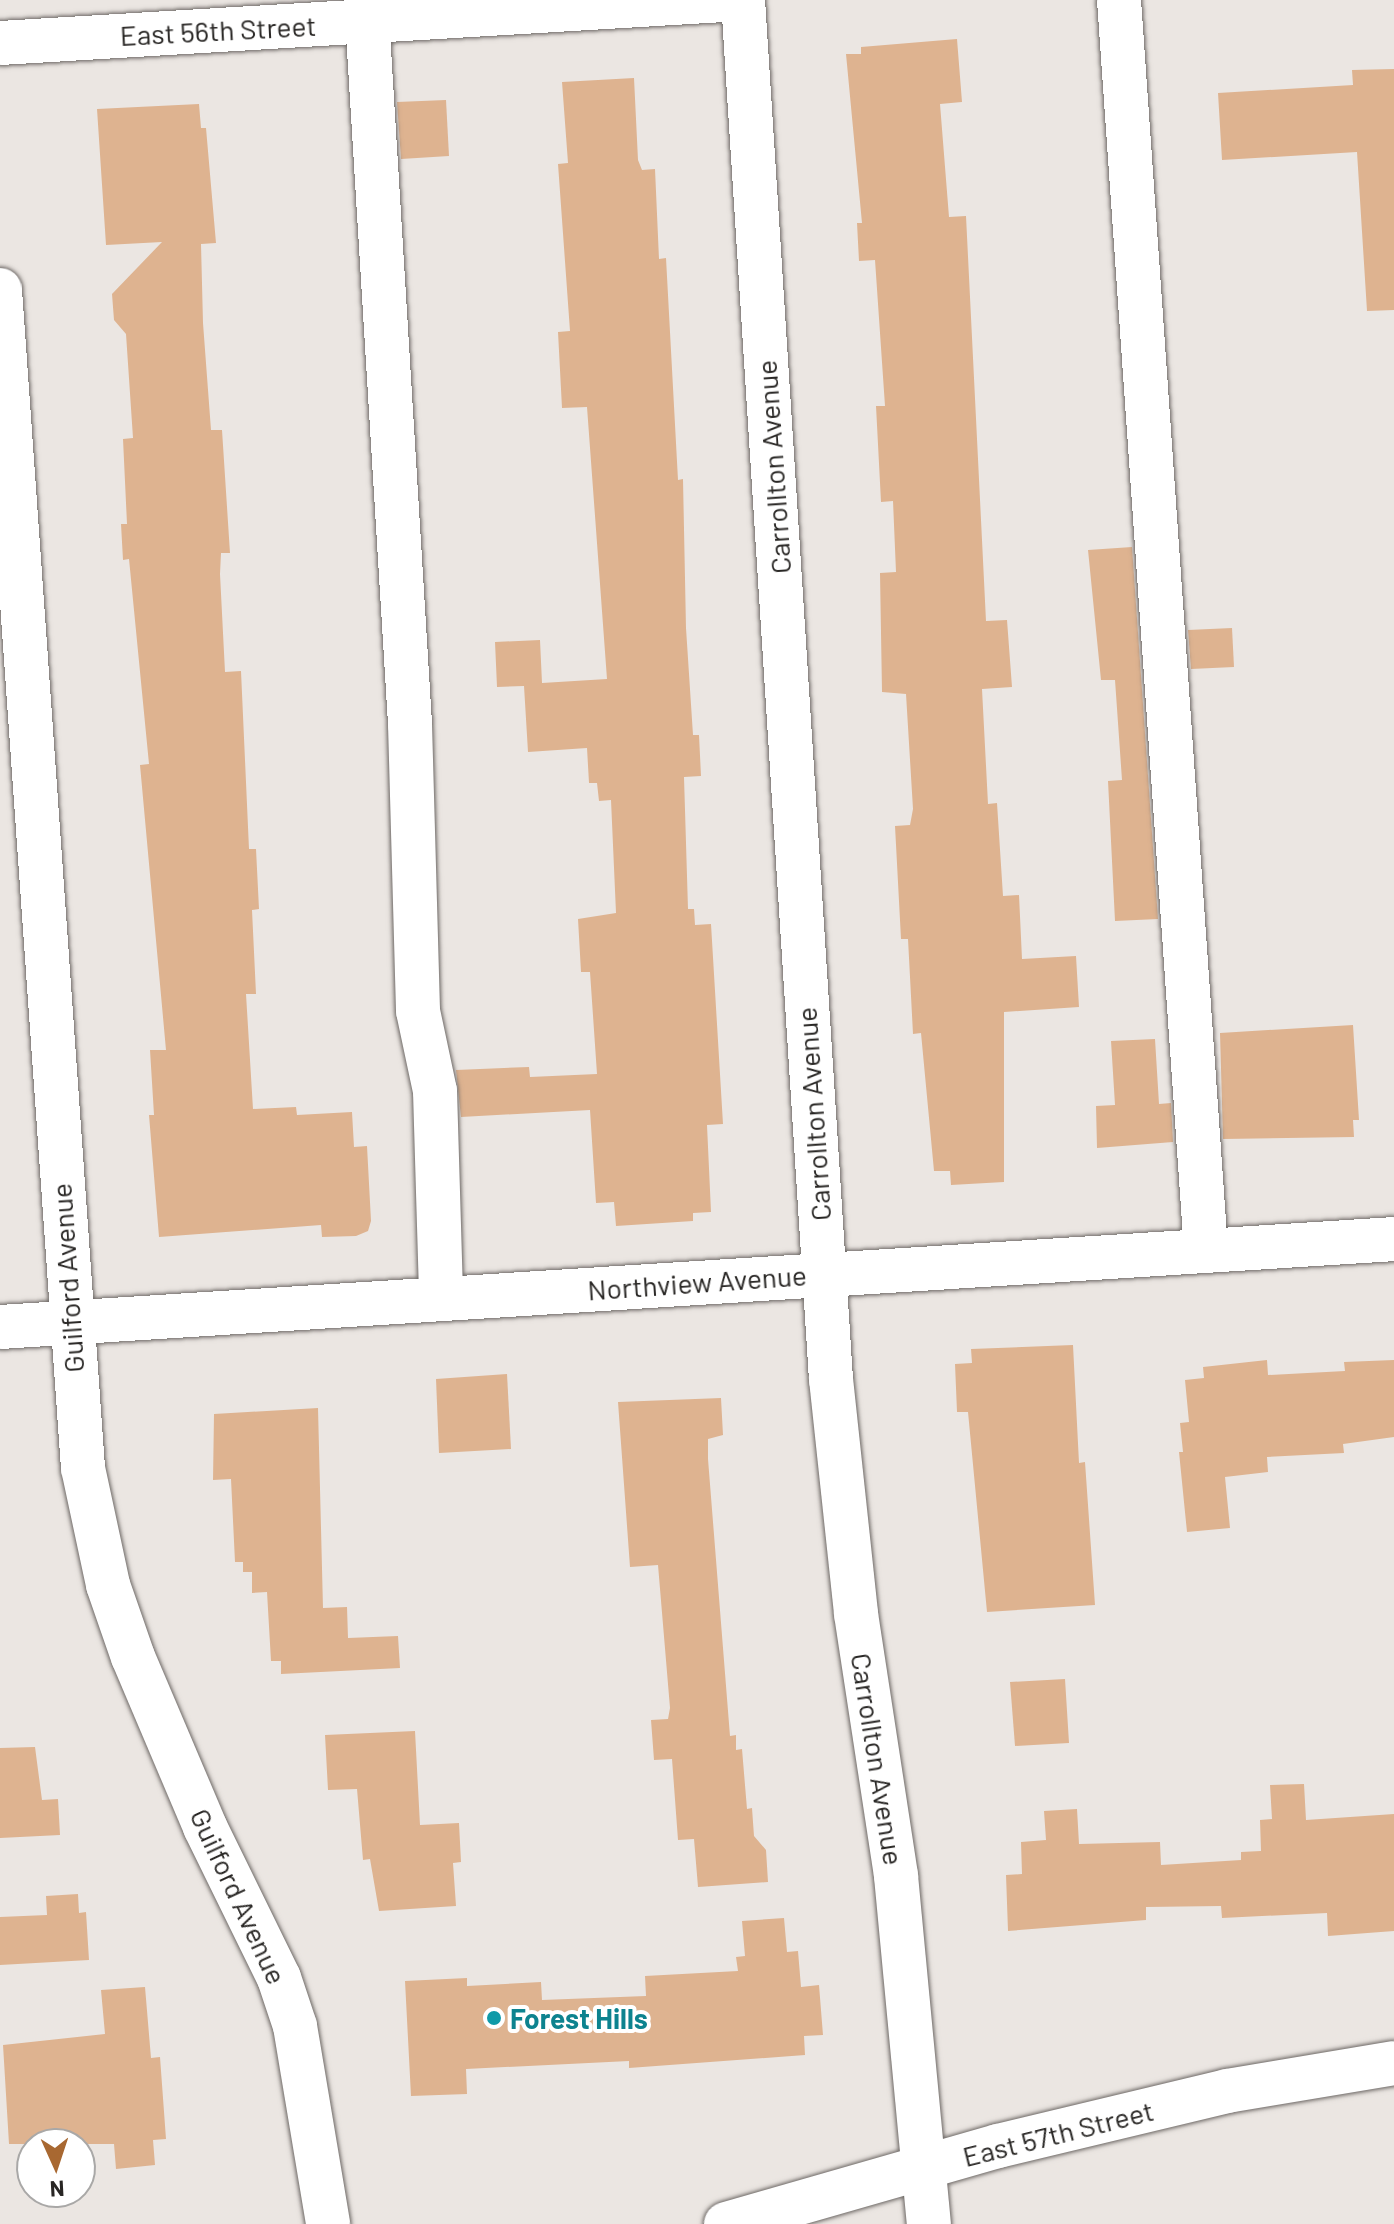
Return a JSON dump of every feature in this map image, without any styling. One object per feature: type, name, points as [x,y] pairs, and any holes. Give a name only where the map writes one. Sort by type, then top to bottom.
[{"type":"street","name":"East 56th Street","points":[[0,43],[367,11],[724,0]]},
{"type":"street","name":"Carrollton Avenue","points":[[743,0],[823,1274],[848,1553],[896,1876],[929,2224]]},
{"type":"street","points":[[1119,0],[1206,1251]]},
{"type":"street","points":[[367,11],[410,724],[418,1011],[435,1091],[441,1298]]},
{"type":"street","name":"Guilford Avenue","points":[[0,290],[69,1322],[83,1468],[108,1585],[156,1713],[283,1990],[306,2080],[328,2224]]},
{"type":"street","name":"Northview Avenue","points":[[0,1327],[1394,1239]]},
{"type":"street","name":"East 57th Street","points":[[726,2224],[924,2167],[1227,2091],[1394,2063]]},
{"type":"building","points":[[957,39],[962,102],[940,104],[949,217],[966,216],[986,621],[1007,620],[1012,687],[982,689],[988,804],[997,803],[1003,896],[1019,895],[1022,959],[1076,956],[1079,1007],[1004,1012],[1004,1182],[951,1185],[950,1171],[934,1171],[921,1033],[913,1034],[908,939],[901,939],[895,826],[910,825],[913,809],[906,694],[882,692],[880,573],[896,572],[893,501],[881,502],[876,406],[885,406],[875,260],[859,261],[857,223],[862,223],[846,54],[861,54],[861,47]]},
{"type":"building","points":[[1394,69],[1394,310],[1367,311],[1357,152],[1222,160],[1218,93],[1353,85],[1352,70]]},
{"type":"building","points":[[634,78],[638,160],[642,170],[655,169],[659,259],[666,258],[678,480],[683,479],[686,628],[693,735],[699,735],[701,776],[684,777],[688,909],[694,909],[695,925],[711,924],[723,1124],[707,1125],[711,1212],[693,1213],[693,1221],[616,1226],[614,1202],[596,1203],[590,1110],[461,1117],[456,1070],[529,1067],[530,1077],[597,1074],[590,972],[581,972],[578,919],[616,913],[611,800],[599,801],[597,783],[589,783],[587,748],[528,752],[524,686],[497,687],[495,642],[540,640],[542,683],[607,679],[587,407],[562,408],[558,332],[570,331],[558,164],[568,163],[562,82]]},
{"type":"building","points":[[446,100],[449,156],[401,159],[397,102]]},
{"type":"building","points":[[199,104],[201,128],[206,128],[216,243],[201,244],[211,430],[222,430],[230,553],[221,553],[220,574],[225,672],[241,671],[249,849],[256,849],[259,909],[252,910],[256,994],[246,994],[253,1109],[296,1107],[297,1115],[352,1112],[354,1147],[367,1146],[371,1221],[368,1231],[356,1236],[322,1237],[321,1225],[159,1237],[149,1115],[154,1115],[150,1050],[166,1050],[140,765],[149,764],[129,559],[123,560],[121,524],[127,524],[123,439],[133,438],[126,334],[114,320],[112,294],[162,242],[106,245],[97,109]]},
{"type":"building","points":[[1132,547],[1158,919],[1115,921],[1108,781],[1122,780],[1115,680],[1101,680],[1088,550]]},
{"type":"building","points":[[1232,628],[1234,667],[1191,669],[1188,630]]},
{"type":"building","points":[[1353,1025],[1359,1120],[1353,1120],[1354,1137],[1223,1139],[1220,1033]]},
{"type":"building","points":[[1155,1039],[1159,1104],[1171,1103],[1173,1142],[1097,1148],[1096,1106],[1115,1105],[1111,1041]]},
{"type":"building","points":[[1073,1345],[1079,1463],[1085,1462],[1095,1605],[987,1612],[968,1412],[957,1412],[955,1364],[972,1363],[971,1349]]},
{"type":"building","points":[[1267,1360],[1268,1375],[1345,1371],[1344,1362],[1394,1360],[1394,1437],[1343,1444],[1344,1453],[1267,1457],[1268,1472],[1225,1477],[1230,1528],[1187,1532],[1179,1452],[1183,1452],[1180,1423],[1189,1422],[1185,1380],[1204,1378],[1203,1367]]},
{"type":"building","points":[[507,1374],[511,1449],[439,1453],[436,1379]]},
{"type":"building","points":[[721,1398],[723,1435],[708,1439],[708,1459],[730,1736],[736,1735],[736,1750],[742,1749],[747,1809],[752,1808],[754,1836],[766,1850],[768,1882],[698,1887],[694,1839],[678,1840],[672,1759],[654,1760],[651,1720],[668,1719],[670,1708],[658,1565],[630,1567],[618,1402]]},
{"type":"building","points":[[318,1408],[323,1608],[347,1607],[348,1638],[398,1636],[400,1668],[281,1674],[281,1661],[271,1661],[267,1592],[252,1593],[252,1572],[243,1572],[243,1562],[235,1562],[231,1479],[213,1480],[214,1414]]},
{"type":"building","points":[[1065,1679],[1069,1743],[1015,1746],[1010,1682]]},
{"type":"building","points":[[415,1731],[420,1825],[459,1823],[461,1862],[453,1863],[456,1906],[379,1911],[370,1859],[363,1860],[357,1789],[328,1790],[325,1735]]},
{"type":"building","points":[[35,1747],[42,1800],[58,1799],[60,1835],[0,1838],[0,1748]]},
{"type":"building","points":[[1304,1784],[1306,1820],[1394,1814],[1394,1931],[1328,1936],[1327,1913],[1222,1918],[1221,1906],[1146,1907],[1146,1920],[1008,1931],[1006,1875],[1022,1874],[1021,1842],[1046,1840],[1044,1811],[1077,1809],[1079,1844],[1160,1842],[1161,1865],[1241,1860],[1241,1852],[1261,1851],[1260,1820],[1272,1819],[1270,1785]]},
{"type":"building","points":[[78,1894],[79,1913],[86,1912],[89,1960],[0,1965],[0,1917],[47,1915],[46,1896]]},
{"type":"building","points":[[784,1918],[787,1952],[798,1951],[801,1987],[819,1985],[823,2035],[804,2036],[805,2055],[629,2068],[629,2061],[466,2069],[467,2094],[411,2096],[405,1981],[467,1978],[467,1986],[541,1982],[542,2000],[646,1996],[645,1976],[738,1971],[736,1957],[745,1956],[742,1921]]},
{"type":"building","points":[[145,1987],[151,2058],[160,2057],[166,2139],[153,2140],[155,2165],[116,2169],[114,2144],[96,2144],[96,2128],[16,2128],[16,2144],[9,2144],[3,2045],[105,2034],[101,1990]]},
{"type":"place","name":"Forest Hills","points":[[494,2018]]}]
